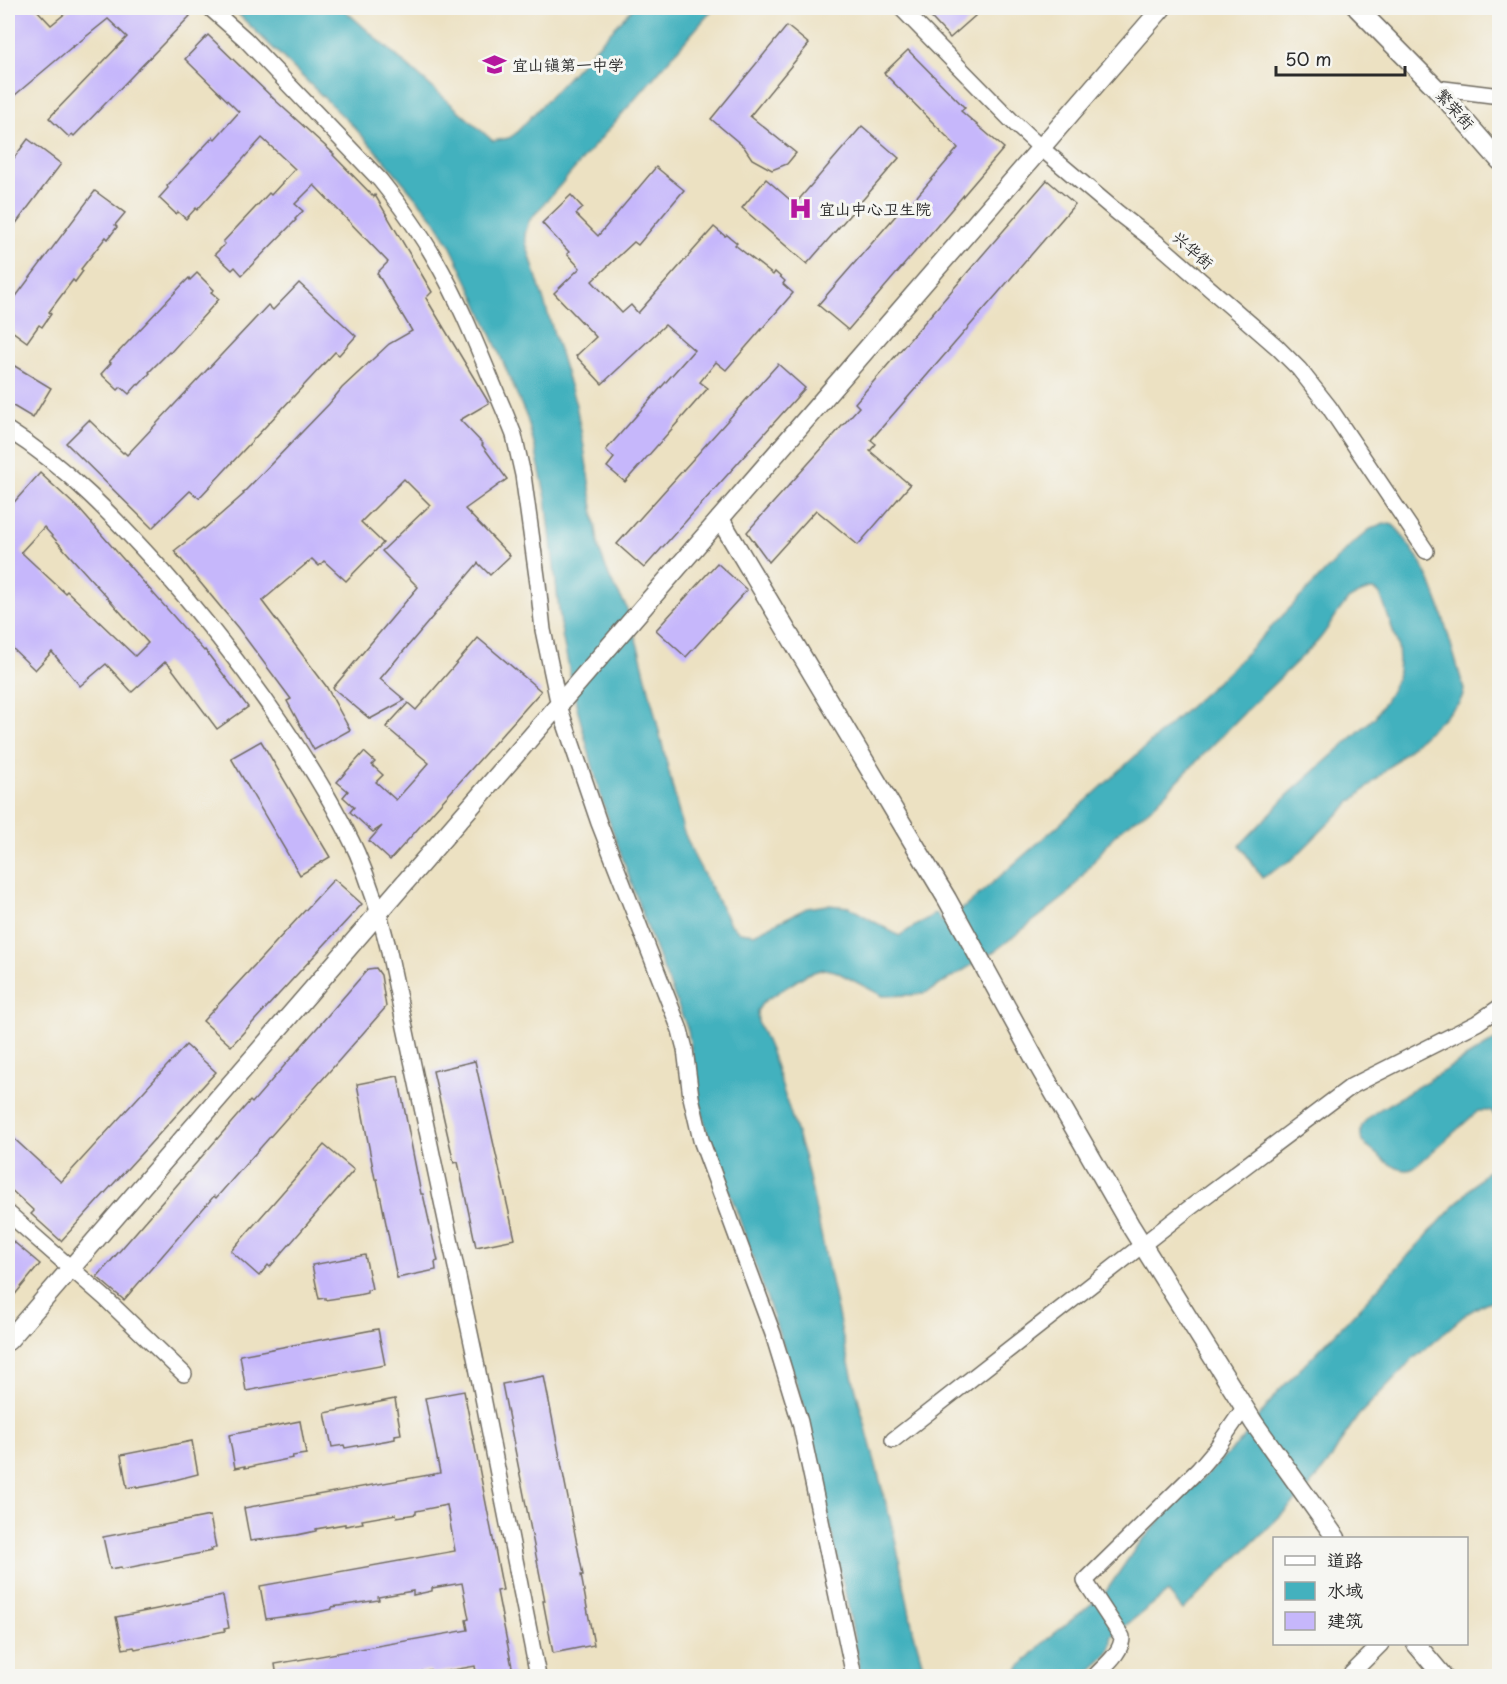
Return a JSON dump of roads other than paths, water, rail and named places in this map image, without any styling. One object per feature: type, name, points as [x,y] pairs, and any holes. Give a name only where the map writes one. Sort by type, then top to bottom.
[{"type":"street","points":[[210,8],[245,39],[380,180],[418,231],[452,293],[506,415],[519,456],[543,630],[559,706],[599,823],[680,1030],[701,1140],[749,1269],[801,1422],[854,1677]]},
{"type":"street","name":"兴华街","points":[[901,8],[1041,148],[1161,246],[1294,364],[1329,407],[1426,551]]},
{"type":"street","points":[[8,1341],[1162,8]]},
{"type":"street","name":"繁荣街","points":[[1358,8],[1436,88],[1500,160]]},
{"type":"street","points":[[1436,88],[1500,96]]},
{"type":"street","points":[[8,430],[71,477],[114,518],[178,588],[237,660],[299,749],[327,795],[357,854],[379,913],[388,947],[474,1352],[538,1677]]},
{"type":"street","points":[[720,519],[947,899],[1038,1065],[1142,1245],[1244,1408],[1335,1537]]},
{"type":"street","points":[[893,1440],[1142,1245],[1352,1086],[1477,1023],[1500,1007]]},
{"type":"street","points":[[8,1213],[184,1374]]},
{"type":"street","points":[[1095,1677],[1119,1650],[1122,1641],[1120,1633],[1085,1581],[1198,1470],[1244,1408]]},
{"type":"street","points":[[1349,1677],[1380,1645]]},
{"type":"street","points":[[1417,1645],[1443,1677]]},
{"type":"water","points":[[232,8],[342,8],[493,141],[509,138],[515,134],[633,8],[714,8],[529,221],[525,234],[576,405],[599,549],[610,579],[626,606],[640,653],[683,830],[730,924],[740,932],[754,934],[807,908],[828,905],[849,907],[899,936],[936,913],[942,922],[966,906],[1086,801],[1231,669],[1348,548],[1369,530],[1384,523],[1393,525],[1420,561],[1430,581],[1464,689],[1463,695],[1459,703],[1336,816],[1293,859],[1262,878],[1240,845],[1289,794],[1375,717],[1390,693],[1397,678],[1398,645],[1381,596],[1374,590],[1363,592],[1346,602],[1317,642],[1149,810],[1112,838],[1067,895],[995,951],[928,992],[911,995],[883,996],[835,971],[824,969],[807,974],[763,1002],[757,1011],[758,1022],[772,1055],[805,1159],[846,1352],[894,1534],[913,1630],[926,1676],[861,1676],[848,1606],[802,1400],[735,1206],[712,1152],[699,1100],[688,1030],[654,946],[603,804],[577,708],[562,635],[546,498],[527,418],[476,299],[450,245],[433,218],[354,127]]},
{"type":"water","points":[[1500,1039],[1499,1122],[1491,1112],[1478,1111],[1414,1168],[1408,1170],[1387,1162],[1362,1142],[1363,1124],[1377,1111]]},
{"type":"water","points":[[1499,1158],[1499,1298],[1466,1314],[1410,1362],[1358,1416],[1328,1464],[1307,1490],[1183,1610],[1168,1592],[1111,1637],[1112,1643],[1107,1654],[1085,1676],[1011,1676],[1045,1641],[1105,1593],[1135,1549],[1159,1521],[1243,1439],[1276,1394]]},
{"type":"place","name":"宜山镇第一中学","points":[[494,65]]},
{"type":"place","name":"宜山中心卫生院","points":[[801,209]]}]
